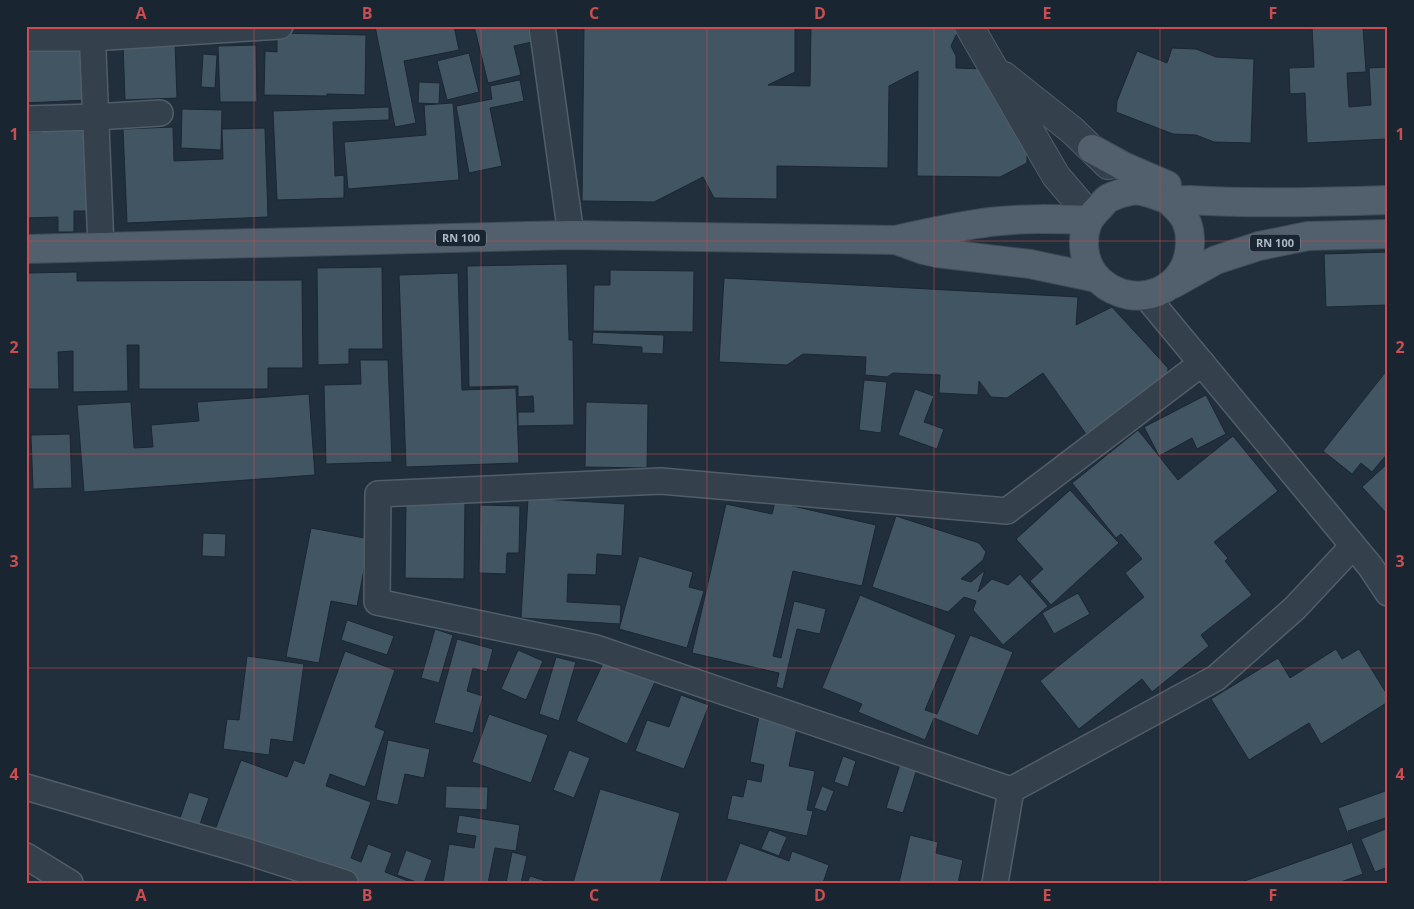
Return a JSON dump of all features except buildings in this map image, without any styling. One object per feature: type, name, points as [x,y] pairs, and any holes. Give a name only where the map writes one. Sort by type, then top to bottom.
[{"type":"main road","points":[[1092,149],[1156,181],[1226,202]]},
{"type":"main road","points":[[1168,199],[1182,214],[1190,232],[1190,252],[1184,271],[1158,291],[1128,296],[1111,290],[1097,278],[1088,266],[1084,251],[1084,235],[1090,219],[1108,198],[1133,190],[1168,199],[1226,202],[1388,200]]},
{"type":"main road","name":"RN 100","points":[[26,249],[571,235],[896,240],[943,229],[991,222],[1040,219],[1090,219]]},
{"type":"main road","name":"RN 100","points":[[1158,291],[1216,260],[1259,246],[1308,236],[1388,234]]},
{"type":"main road","name":"RN 100","points":[[896,240],[938,253],[1030,264],[1097,278]]},
{"type":"street","points":[[26,38],[92,32],[280,26]]},
{"type":"street","points":[[542,26],[571,235]]},
{"type":"street","points":[[970,26],[1056,176],[1090,219]]},
{"type":"street","points":[[92,32],[101,248]]},
{"type":"street","points":[[993,68],[1054,115],[1092,149],[1133,190]]},
{"type":"street","points":[[26,119],[160,113]]},
{"type":"street","points":[[1158,291],[1202,362],[1370,566],[1388,593]]},
{"type":"street","points":[[1202,362],[1007,512],[661,481],[378,494],[377,602],[596,648],[1011,790],[1216,678],[1295,608],[1353,546]]},
{"type":"street","points":[[26,787],[242,850],[345,883]]},
{"type":"street","points":[[996,883],[1011,790]]},
{"type":"street","points":[[26,856],[70,883]]}]
